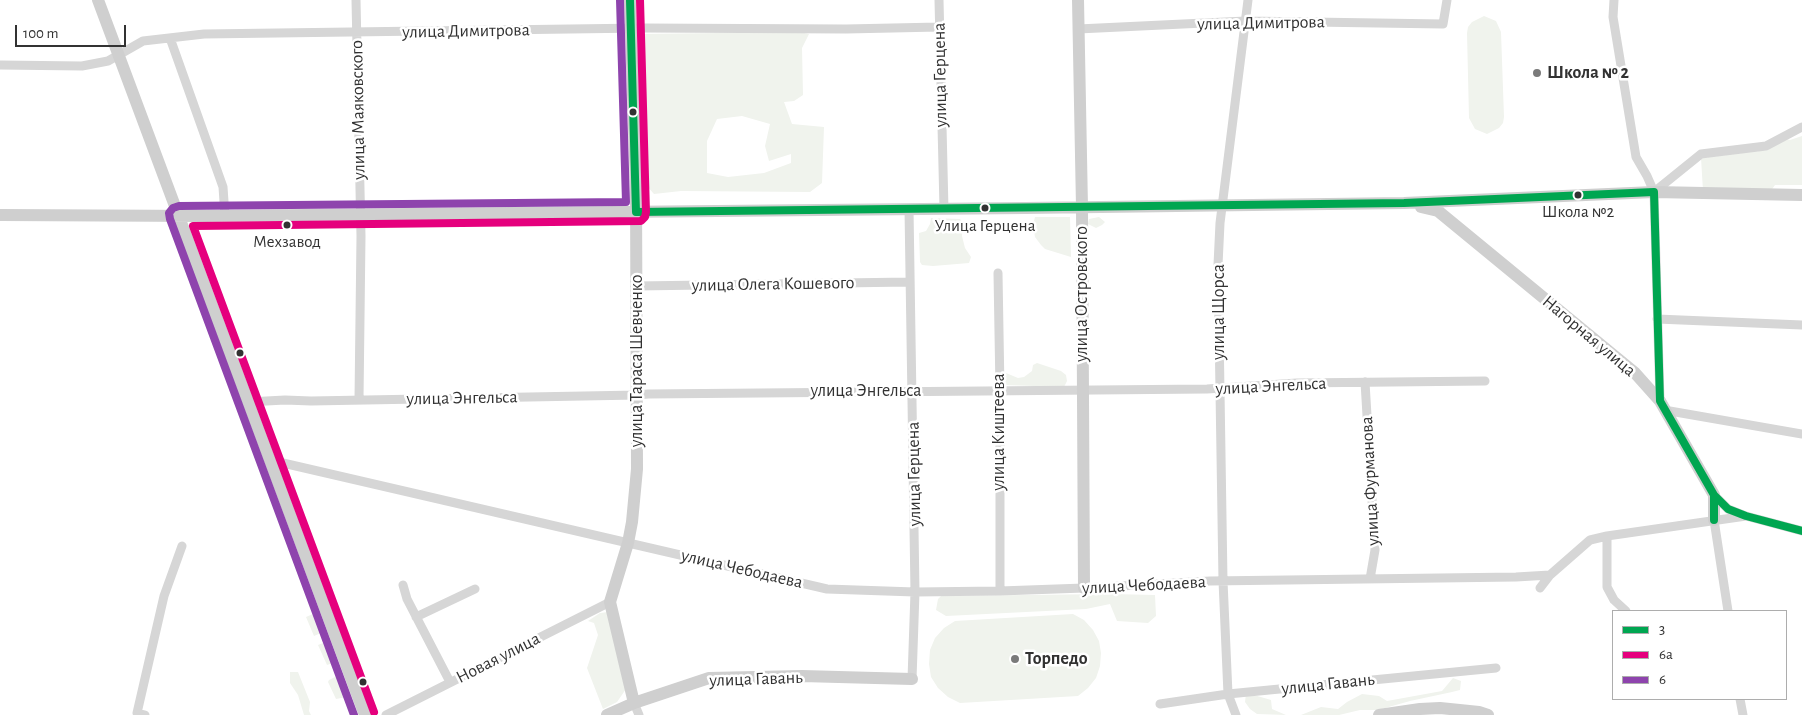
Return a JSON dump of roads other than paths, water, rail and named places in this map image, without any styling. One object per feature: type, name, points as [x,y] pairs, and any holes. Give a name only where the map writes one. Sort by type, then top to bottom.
[{"type":"street","points":[[98,0],[365,715]]},
{"type":"street","name":"улица Маяковского","points":[[356,0],[360,214],[359,399]]},
{"type":"street","name":"улица Тараса Шевченко","points":[[610,602],[628,543],[637,470],[636,212],[630,0]]},
{"type":"street","name":"улица Герцена","points":[[939,0],[944,209]]},
{"type":"street","name":"улица Островского","points":[[1078,0],[1082,207],[1084,588]]},
{"type":"street","name":"улица Щорса","points":[[1236,715],[1228,694],[1223,582],[1218,265],[1222,206],[1248,0]]},
{"type":"street","name":"улица Димитрова","points":[[1078,29],[1246,21],[1443,24],[1447,0]]},
{"type":"street","points":[[1614,0],[1613,18],[1636,157],[1654,192],[1657,319],[1662,405],[1802,434]]},
{"type":"street","name":"улица Димитрова","points":[[0,65],[82,66],[108,61],[143,41],[204,34],[631,28],[846,29],[939,27]]},
{"type":"street","points":[[170,38],[223,187],[225,216]]},
{"type":"street","points":[[1654,192],[1701,154],[1766,146],[1802,127]]},
{"type":"street","points":[[0,215],[225,216],[1404,204],[1654,192],[1802,195]]},
{"type":"street","name":"Нагорная улица","points":[[1404,204],[1438,211],[1635,373],[1662,405],[1714,495]]},
{"type":"street","name":"улица Герцена","points":[[909,209],[916,592],[912,679]]},
{"type":"street","name":"улица Киштеева","points":[[998,273],[1000,591]]},
{"type":"street","name":"улица Олега Кошевого","points":[[637,286],[909,282]]},
{"type":"street","points":[[1657,319],[1802,325]]},
{"type":"street","name":"улица Энгельса","points":[[248,402],[648,394],[1219,389],[1297,383],[1485,381]]},
{"type":"street","name":"улица Фурманова","points":[[1366,382],[1375,550],[1370,579]]},
{"type":"street","name":"улица Чебодаева","points":[[270,460],[827,589],[916,592],[1000,591],[1210,581],[1550,576]]},
{"type":"street","points":[[1714,495],[1728,509],[1746,516],[1802,531]]},
{"type":"street","points":[[1714,495],[1714,520],[1728,610]]},
{"type":"street","points":[[1540,588],[1550,576],[1590,540],[1746,516]]},
{"type":"street","points":[[1607,536],[1607,587],[1614,600],[1625,610]]},
{"type":"street","points":[[145,715],[137,713],[164,596],[182,546]]},
{"type":"street","points":[[403,585],[407,599],[450,682]]},
{"type":"street","points":[[416,617],[475,589]]},
{"type":"street","points":[[610,602],[637,709]]},
{"type":"street","name":"Новая улица","points":[[386,715],[610,602]]},
{"type":"street","name":"улица Гавань","points":[[1160,704],[1228,694],[1496,668]]},
{"type":"street","name":"улица Гавань","points":[[607,715],[637,709],[709,678],[802,676],[912,679]]},
{"type":"street","points":[[1740,700],[1743,715]]},
{"type":"street","points":[[1379,715],[1420,708],[1479,712],[1488,715]]},
{"type":"place","name":"Школа № 2","points":[[1537,73]]},
{"type":"place","name":"Школа №2","points":[[1578,195]]},
{"type":"place","name":"Улица Герцена","points":[[985,208]]},
{"type":"place","name":"Мехзавод","points":[[287,225]]},
{"type":"place","name":"Торпедо","points":[[1015,659]]}]
